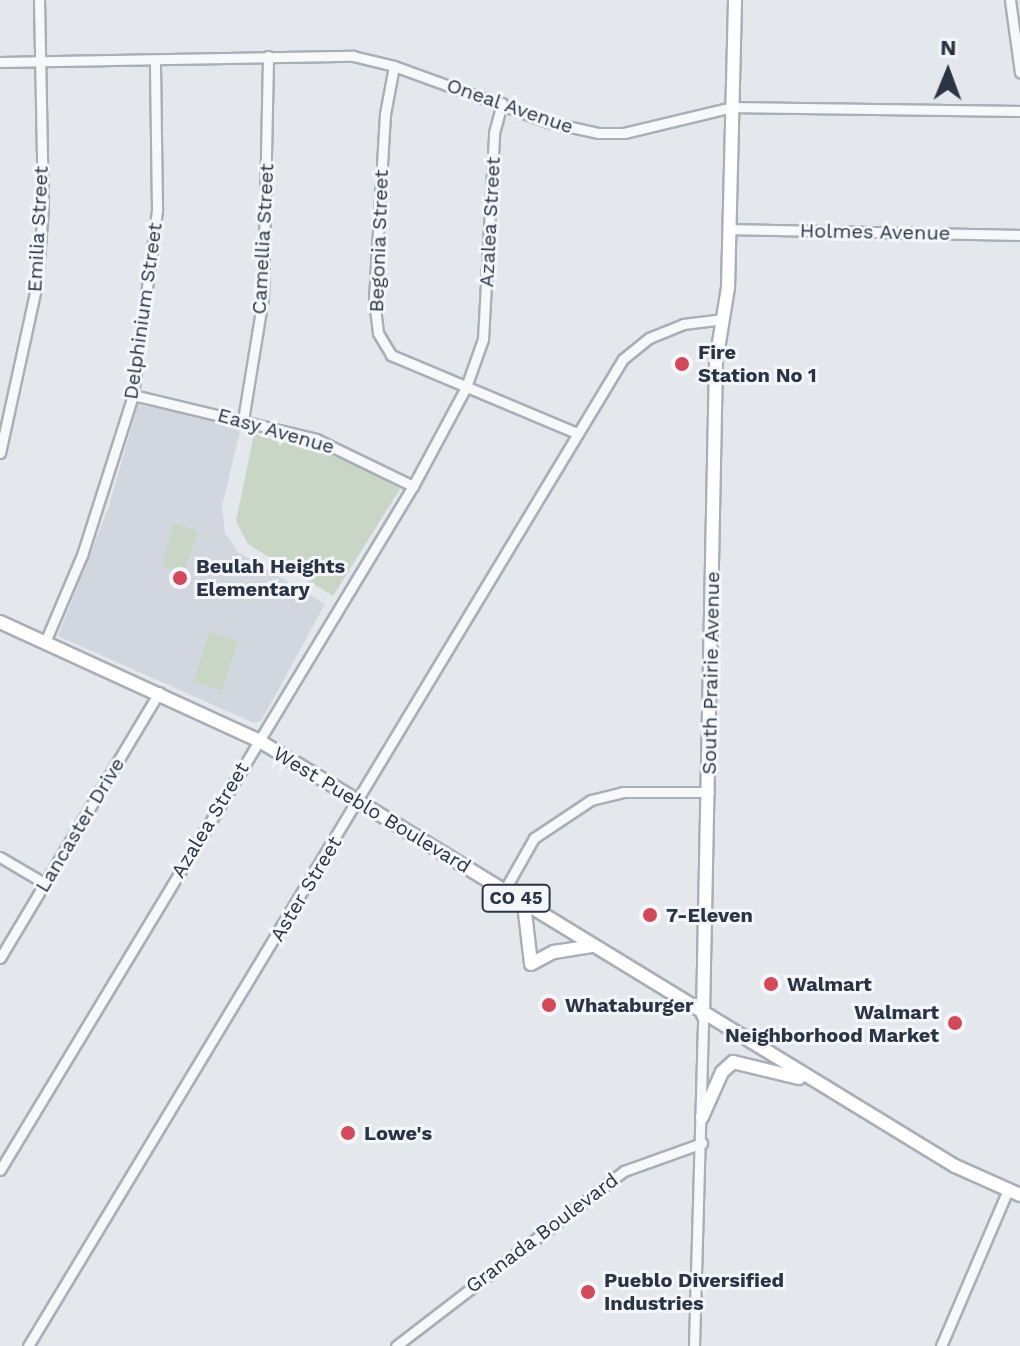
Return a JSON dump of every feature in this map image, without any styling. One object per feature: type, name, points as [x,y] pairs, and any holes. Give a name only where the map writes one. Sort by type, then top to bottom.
[{"type":"main road","name":"South Prairie Avenue","points":[[703,1015],[716,361],[730,229],[735,0]]},
{"type":"main road","name":"West Pueblo Boulevard","points":[[0,622],[159,692],[258,740],[703,1015],[955,1166],[1014,1193]]},
{"type":"main road","points":[[524,904],[531,964],[554,952],[592,946]]},
{"type":"main road","points":[[702,1117],[722,1072],[733,1062],[819,1084]]},
{"type":"street","name":"Emilia Street","points":[[0,453],[37,284],[43,208],[39,0]]},
{"type":"street","points":[[1010,0],[1020,72]]},
{"type":"street","name":"Camellia Street","points":[[243,420],[263,298],[268,56]]},
{"type":"street","name":"Oneal Avenue","points":[[0,62],[353,56],[394,66],[548,122],[598,133],[624,133],[732,107],[1020,111]]},
{"type":"street","name":"Delphinium Street","points":[[45,642],[87,540],[133,395],[157,209],[155,60]]},
{"type":"street","name":"Begonia Street","points":[[394,66],[384,130],[374,300],[378,333],[391,355],[577,433]]},
{"type":"street","name":"Azalea Street","points":[[0,1170],[413,486],[466,387],[483,339],[494,133],[502,103]]},
{"type":"street","name":"Holmes Avenue","points":[[730,229],[1020,235]]},
{"type":"street","name":"Aster Street","points":[[28,1346],[623,359],[640,345],[683,324],[722,319]]},
{"type":"street","name":"Easy Avenue","points":[[133,395],[316,439],[369,460],[413,486]]},
{"type":"street","name":"Lancaster Drive","points":[[0,958],[159,692]]},
{"type":"street","points":[[504,891],[534,838],[591,800],[623,792],[709,792]]},
{"type":"street","points":[[0,857],[44,883]]},
{"type":"street","name":"South Prairie Avenue","points":[[694,1346],[702,1143],[703,1015]]},
{"type":"street","name":"Granada Boulevard","points":[[396,1346],[624,1171],[702,1143]]},
{"type":"street","points":[[941,1346],[1014,1193]]},
{"type":"shaded area","name":"Beulah Heights Elementary","points":[[138,404],[241,427],[222,506],[225,533],[238,552],[325,604],[261,721],[254,723],[58,636],[109,506]]},
{"type":"green space","points":[[254,434],[349,459],[400,489],[333,596],[248,544],[236,521]]},
{"type":"green space","points":[[174,523],[198,532],[183,574],[162,566]]},
{"type":"green space","points":[[209,632],[238,641],[222,690],[194,682]]},
{"type":"place","name":"Fire Station No 1","points":[[682,364]]},
{"type":"place","name":"Beulah Heights Elementary","points":[[180,578]]},
{"type":"place","name":"7-Eleven","points":[[650,915]]},
{"type":"place","name":"Walmart","points":[[771,984]]},
{"type":"place","name":"Whataburger","points":[[549,1005]]},
{"type":"place","name":"Walmart Neighborhood Market","points":[[955,1023]]},
{"type":"place","name":"Lowe's","points":[[348,1133]]},
{"type":"place","name":"Pueblo Diversified Industries","points":[[588,1292]]}]
